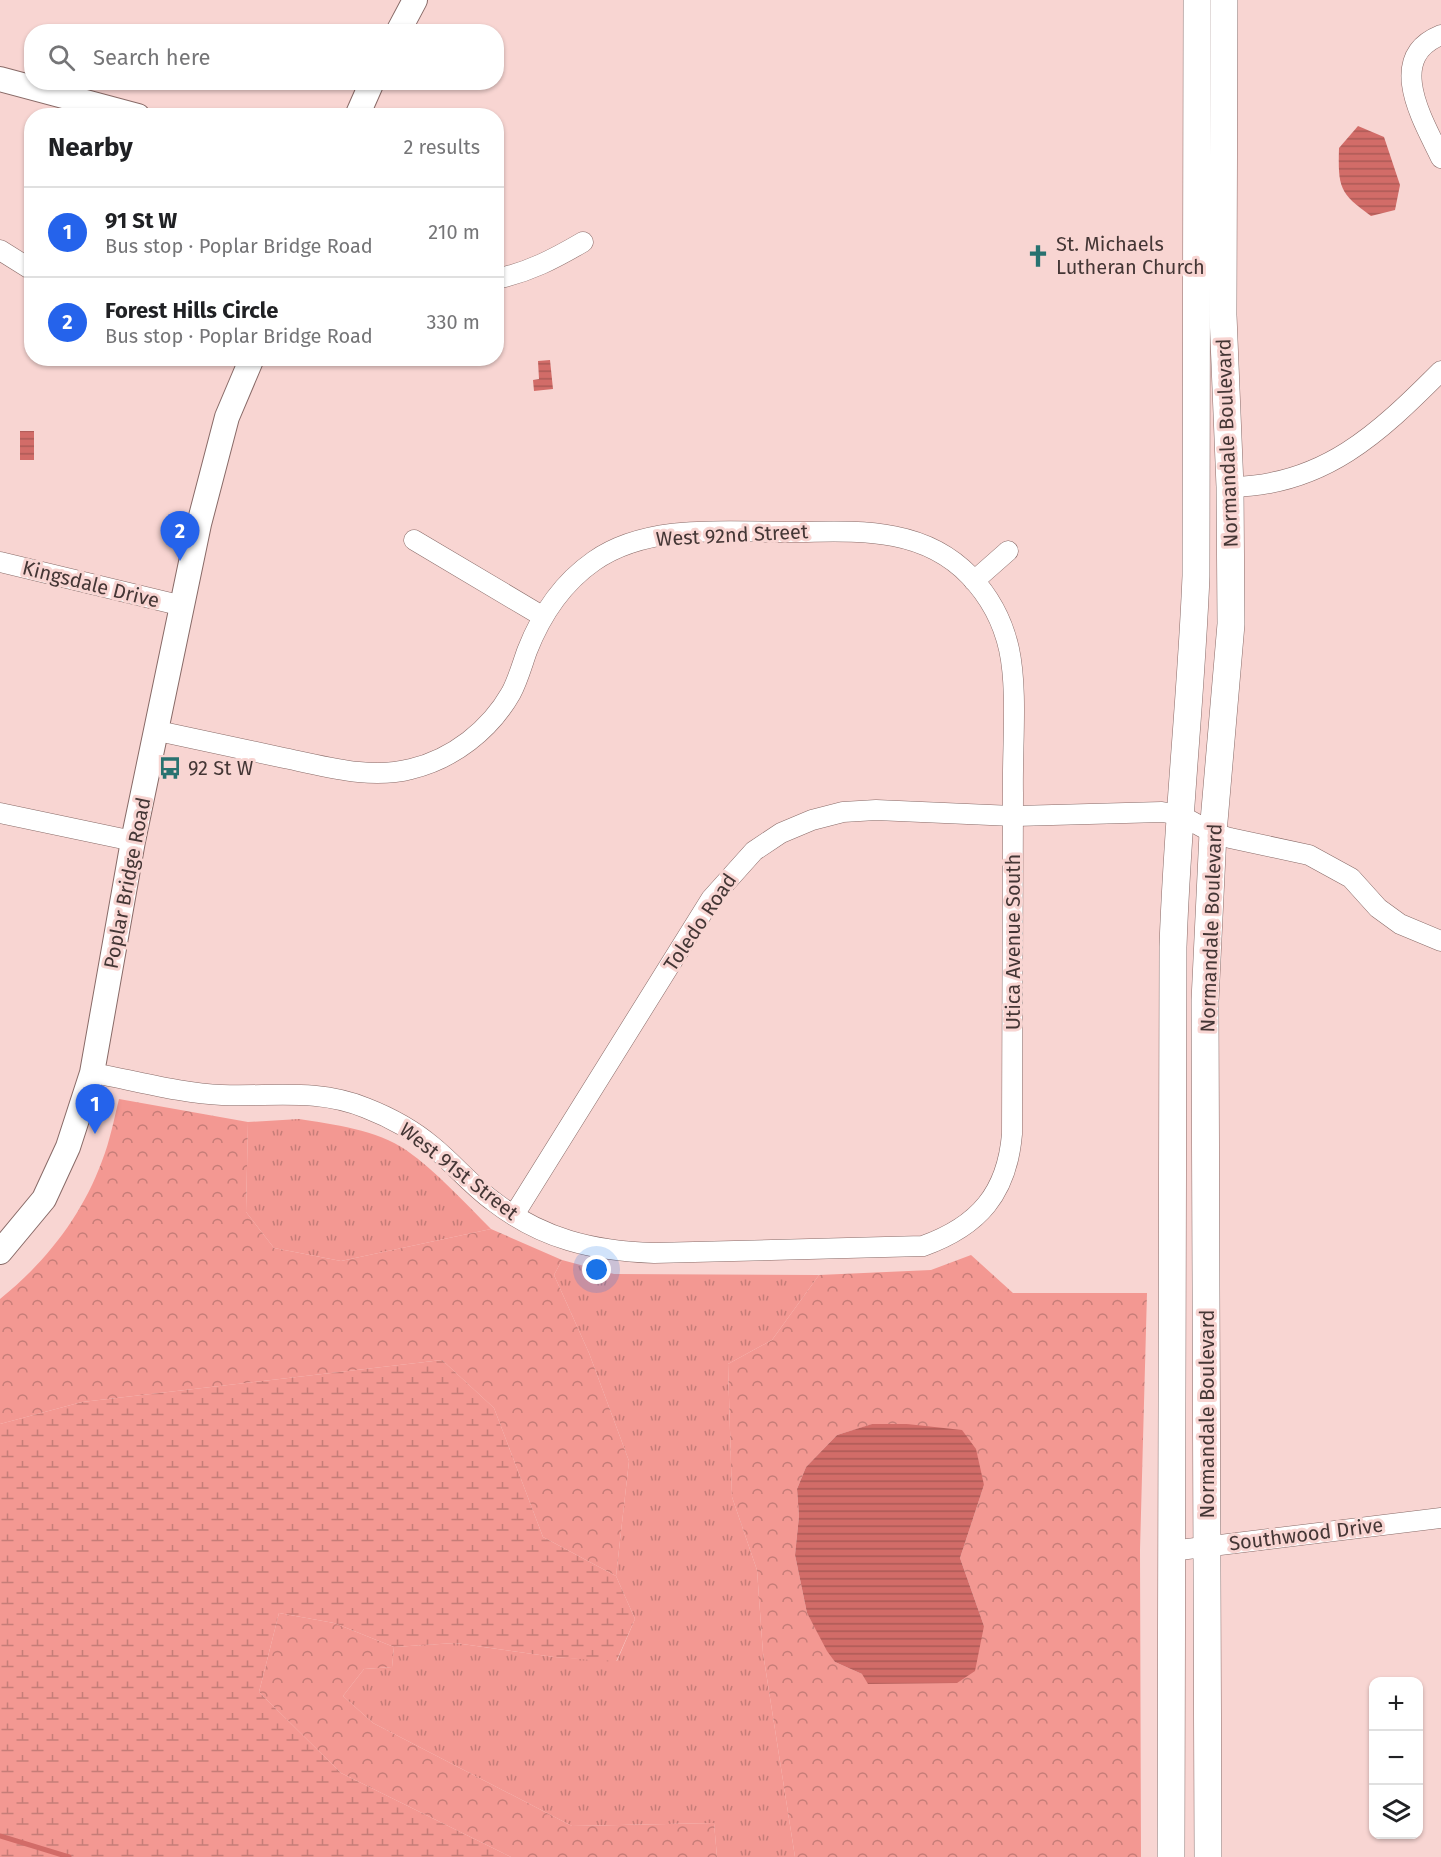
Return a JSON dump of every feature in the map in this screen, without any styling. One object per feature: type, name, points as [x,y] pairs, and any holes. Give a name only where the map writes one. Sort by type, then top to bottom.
[{"type":"main road","name":"Normandale Boulevard","points":[[1171,1857],[1173,958],[1196,576],[1197,0]]},
{"type":"main road","name":"Normandale Boulevard","points":[[1208,1857],[1205,1001],[1213,833],[1231,624],[1230,487],[1223,315],[1224,0]]},
{"type":"street","points":[[402,24],[415,0]]},
{"type":"street","points":[[1441,35],[1420,49],[1413,65],[1411,82],[1414,100],[1441,158]]},
{"type":"street","points":[[0,79],[24,85]]},
{"type":"street","points":[[41,90],[108,108]]},
{"type":"street","points":[[361,108],[368,90]]},
{"type":"street","points":[[504,277],[524,273],[549,262],[583,242]]},
{"type":"street","points":[[0,250],[24,265]]},
{"type":"street","name":"Poplar Bridge Road","points":[[0,1251],[44,1199],[68,1147],[92,1073],[133,841],[200,524],[227,417],[249,366]]},
{"type":"street","points":[[1230,487],[1278,483],[1352,451],[1396,415],[1441,370]]},
{"type":"street","name":"West 92nd Street","points":[[158,731],[347,771],[380,773],[411,770],[442,759],[470,741],[493,719],[512,692],[542,616],[571,581],[594,561],[622,546],[654,537],[685,534],[859,531],[889,533],[918,541],[936,550],[974,581]]},
{"type":"street","points":[[414,540],[542,616]]},
{"type":"street","points":[[974,581],[1008,551]]},
{"type":"street","name":"Kingsdale Drive","points":[[0,562],[183,606]]},
{"type":"street","name":"Utica Avenue South","points":[[900,1248],[923,1246],[946,1238],[965,1226],[982,1210],[998,1188],[1010,1162],[1013,816],[1010,652],[1002,623],[974,581]]},
{"type":"street","name":"Toledo Road","points":[[514,1215],[711,899],[754,850],[791,829],[843,812],[876,810],[1013,816],[1162,812],[1180,815],[1213,833],[1309,855],[1322,861],[1351,878],[1378,908],[1400,924],[1441,941]]},
{"type":"street","points":[[0,813],[133,841]]},
{"type":"street","name":"West 91st Street","points":[[92,1073],[221,1095],[290,1093],[329,1097],[364,1107],[400,1124],[432,1146],[492,1201],[529,1225],[569,1242],[611,1251],[900,1248]]},
{"type":"street","name":"Southwood Drive","points":[[1171,1551],[1441,1518]]},
{"type":"green space","points":[[119,1099],[248,1122],[246,1212],[274,1248],[341,1261],[491,1229],[562,1260],[554,1275],[589,1353],[629,1461],[616,1576],[543,1537],[494,1408],[442,1360],[82,1402],[0,1424],[0,1299],[47,1254],[84,1201],[105,1153]]},
{"type":"green space","points":[[299,1119],[354,1129],[395,1143],[429,1168],[491,1229],[341,1261],[274,1248],[246,1212],[248,1122]]},
{"type":"green space","points":[[971,1255],[1013,1293],[1147,1293],[1140,1550],[1141,1857],[795,1857],[763,1653],[757,1570],[732,1497],[728,1364],[772,1340],[819,1275],[931,1270]],"holes":[[[873,1424],[907,1424],[984,1485],[960,1558],[984,1626],[862,1674],[835,1662],[807,1613],[795,1555],[799,1516],[797,1489],[806,1467],[837,1435]]]},
{"type":"green space","points":[[562,1260],[614,1274],[819,1275],[772,1340],[728,1364],[732,1497],[757,1570],[763,1653],[795,1857],[717,1857],[714,1823],[572,1826],[373,1723],[343,1696],[364,1669],[392,1667],[394,1647],[455,1643],[554,1657],[617,1661],[635,1619],[616,1576],[629,1461],[589,1353],[554,1275]]},
{"type":"green space","points":[[442,1360],[494,1408],[543,1537],[616,1576],[635,1619],[616,1662],[554,1657],[455,1643],[394,1647],[334,1623],[279,1613],[259,1692],[341,1773],[511,1857],[0,1857],[0,1424],[82,1402]]},
{"type":"green space","points":[[279,1613],[334,1623],[394,1647],[392,1667],[364,1669],[343,1696],[373,1723],[572,1826],[714,1823],[717,1857],[511,1857],[341,1773],[259,1692]]},
{"type":"shaded area","points":[[1358,126],[1384,137],[1400,185],[1395,210],[1371,216],[1352,201],[1343,188],[1339,172],[1339,148]]},
{"type":"shaded area","points":[[550,360],[553,389],[534,391],[533,380],[539,379],[538,361]]},
{"type":"shaded area","points":[[20,431],[34,431],[34,460],[20,460]]},
{"type":"shaded area","points":[[872,1424],[907,1424],[962,1430],[976,1449],[984,1485],[960,1558],[984,1626],[975,1671],[957,1683],[868,1684],[862,1674],[835,1662],[807,1613],[795,1555],[799,1516],[797,1489],[806,1467],[837,1435]]},
{"type":"waterway","points":[[0,1836],[69,1857]]},
{"type":"place","name":"St. Michaels Lutheran Church","points":[[1038,256]]},
{"type":"place","name":"Forest Hills Circle","points":[[180,561]]},
{"type":"place","name":"92 St W","points":[[170,768]]},
{"type":"place","name":"91 St W","points":[[95,1134]]}]
